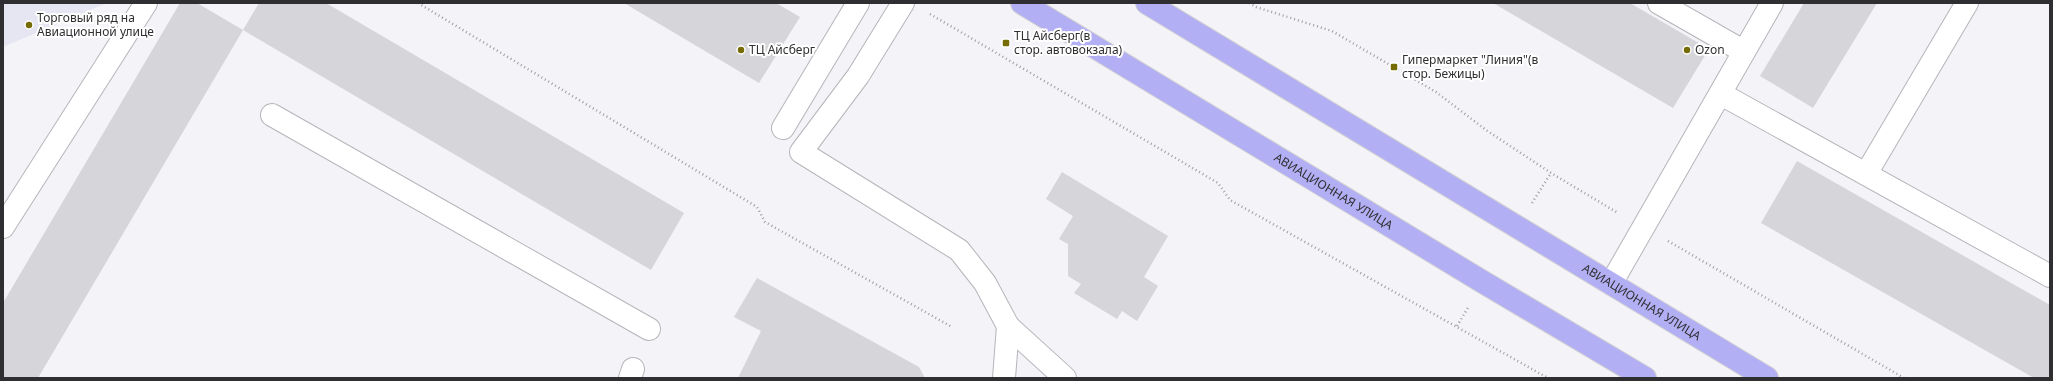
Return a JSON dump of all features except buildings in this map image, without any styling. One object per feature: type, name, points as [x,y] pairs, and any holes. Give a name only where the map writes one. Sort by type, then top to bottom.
[{"type":"main road","name":"АВИАЦИОННАЯ УЛИЦА","points":[[1022,3],[1483,282],[1645,378]]},
{"type":"main road","name":"АВИАЦИОННАЯ УЛИЦА","points":[[1147,3],[1517,228],[1612,282],[1767,378]]},
{"type":"street","points":[[3,227],[146,3]]},
{"type":"street","points":[[783,128],[858,3]]},
{"type":"street","points":[[903,3],[858,76],[801,152],[959,250],[985,283],[1008,326],[1065,378]]},
{"type":"street","points":[[1660,3],[1743,51]]},
{"type":"street","points":[[1612,282],[1721,94],[1743,51],[1772,3]]},
{"type":"street","points":[[1866,174],[1967,3]]},
{"type":"street","points":[[1721,94],[2050,276]]},
{"type":"street","points":[[272,115],[649,329]]},
{"type":"street","points":[[1004,378],[1008,326]]},
{"type":"path","points":[[418,3],[757,207],[765,222],[952,327]]},
{"type":"path","points":[[1249,3],[1256,8],[1332,31],[1436,92],[1486,130],[1551,173],[1904,378]]},
{"type":"path","points":[[925,11],[1218,183],[1230,200],[1548,378]]},
{"type":"shaded area","name":"Торговый ряд на Авиационной улице","points":[[3,3],[107,3],[3,47]]},
{"type":"place","name":"Торговый ряд на Авиационной улице","points":[[29,25]]},
{"type":"place","name":"ТЦ Айсберг(в стор. автовокзала)","points":[[1006,43]]},
{"type":"place","name":"ТЦ Айсберг","points":[[741,50]]},
{"type":"place","name":"Ozon","points":[[1687,50]]},
{"type":"place","name":"Гипермаркет \"Линия\"(в стор. Бежицы)","points":[[1394,67]]}]
